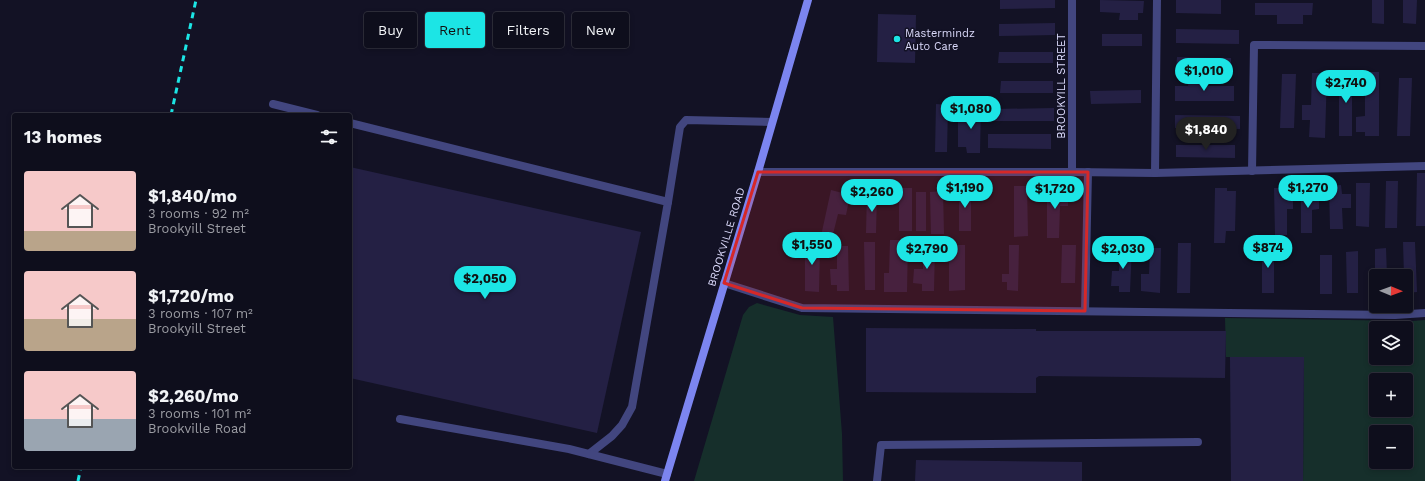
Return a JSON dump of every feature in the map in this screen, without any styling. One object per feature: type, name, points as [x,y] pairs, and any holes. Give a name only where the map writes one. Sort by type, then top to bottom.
[{"type":"main road","name":"BROOKVILLE ROAD","points":[[666,477],[808,0]]},
{"type":"street","name":"BROOKYILL STREET","points":[[1072,0],[1072,172]]},
{"type":"street","points":[[1156,173],[1157,0]]},
{"type":"street","points":[[1252,171],[1254,45],[1425,46]]},
{"type":"street","points":[[273,104],[309,113]]},
{"type":"street","points":[[589,454],[612,436],[622,425],[632,407],[680,127],[686,120],[772,122]]},
{"type":"street","points":[[352,123],[668,202]]},
{"type":"street","points":[[758,172],[1156,173],[1425,166]]},
{"type":"street","points":[[1085,311],[1088,172]]},
{"type":"street","points":[[724,283],[802,308],[1395,314],[1425,313]]},
{"type":"street","points":[[400,419],[569,449],[666,477]]},
{"type":"street","points":[[877,481],[881,445],[1198,442]]},
{"type":"highlighted area","points":[[758,172],[1088,172],[1085,311],[802,308],[724,283]]},
{"type":"green space","points":[[757,303],[800,315],[833,317],[842,434],[843,481],[694,481],[743,315],[749,307]]},
{"type":"green space","points":[[1225,318],[1425,320],[1425,481],[1303,481],[1304,358],[1226,357]]},
{"type":"building","points":[[1000,0],[1055,0],[1055,8],[1000,9]]},
{"type":"building","points":[[1100,0],[1144,1],[1143,13],[1138,13],[1138,20],[1119,20],[1120,13],[1100,12]]},
{"type":"building","points":[[1176,0],[1221,0],[1221,14],[1176,13]]},
{"type":"building","points":[[1372,0],[1384,0],[1384,24],[1372,23]]},
{"type":"building","points":[[1403,0],[1417,0],[1416,24],[1403,23]]},
{"type":"building","points":[[1255,3],[1313,3],[1312,15],[1303,15],[1303,24],[1277,24],[1277,15],[1255,15]]},
{"type":"building","name":"Mastermindz Auto Care","points":[[878,14],[916,15],[915,63],[877,62]]},
{"type":"building","points":[[1055,23],[1055,35],[999,36],[999,24]]},
{"type":"building","points":[[1176,29],[1239,30],[1239,44],[1176,43]]},
{"type":"building","points":[[1102,34],[1142,34],[1142,46],[1102,46]]},
{"type":"building","points":[[999,52],[1053,52],[1053,63],[998,63]]},
{"type":"building","points":[[1177,57],[1231,58],[1231,71],[1176,70]]},
{"type":"building","points":[[1339,72],[1352,72],[1352,136],[1339,136]]},
{"type":"building","points":[[1365,72],[1379,72],[1379,136],[1365,136],[1365,132],[1356,132],[1356,117],[1365,116]]},
{"type":"building","points":[[1312,73],[1327,73],[1325,138],[1309,137],[1310,120],[1302,120],[1302,105],[1311,105]]},
{"type":"building","points":[[1282,74],[1296,74],[1294,128],[1280,128]]},
{"type":"building","points":[[1399,78],[1412,78],[1410,136],[1397,136]]},
{"type":"building","points":[[1189,79],[1207,79],[1206,86],[1234,86],[1234,101],[1175,101],[1175,86],[1188,86]]},
{"type":"building","points":[[1001,81],[1053,81],[1053,93],[1000,93]]},
{"type":"building","points":[[1141,90],[1141,103],[1091,104],[1090,91]]},
{"type":"building","points":[[936,104],[948,105],[947,152],[935,152]]},
{"type":"building","points":[[968,104],[981,104],[980,153],[967,153],[966,147],[958,147],[958,117],[968,117]]},
{"type":"building","points":[[1054,108],[1054,121],[994,121],[994,109]]},
{"type":"building","points":[[1175,115],[1240,116],[1240,129],[1175,128]]},
{"type":"building","points":[[988,134],[1051,134],[1051,149],[988,148]]},
{"type":"building","points":[[1176,145],[1235,145],[1235,158],[1176,157]]},
{"type":"building","points":[[352,167],[641,232],[597,433],[352,378]]},
{"type":"building","points":[[1417,173],[1425,173],[1425,226],[1416,226]]},
{"type":"building","points":[[1386,181],[1398,181],[1397,228],[1385,228]]},
{"type":"building","points":[[1356,183],[1370,183],[1369,227],[1356,226]]},
{"type":"building","points":[[1341,185],[1342,194],[1351,194],[1351,208],[1342,208],[1343,229],[1330,229],[1329,186]]},
{"type":"building","points":[[1014,186],[1027,186],[1028,236],[1014,237]]},
{"type":"building","points":[[959,187],[971,187],[971,231],[959,231]]},
{"type":"building","points":[[1047,187],[1060,187],[1060,193],[1068,194],[1068,206],[1060,206],[1059,238],[1047,238]]},
{"type":"building","points":[[899,188],[912,188],[912,231],[899,231]]},
{"type":"building","points":[[1215,188],[1227,188],[1227,191],[1236,191],[1235,231],[1226,231],[1225,243],[1214,243]]},
{"type":"building","points":[[1274,188],[1285,188],[1285,195],[1293,195],[1293,209],[1287,209],[1287,235],[1275,235]]},
{"type":"building","points":[[1301,188],[1312,188],[1312,198],[1319,197],[1319,209],[1312,210],[1312,233],[1301,233]]},
{"type":"building","points":[[831,190],[850,195],[846,215],[838,214],[832,238],[821,236]]},
{"type":"building","points":[[943,191],[944,234],[931,234],[930,192]]},
{"type":"building","points":[[916,192],[926,192],[926,231],[916,231]]},
{"type":"building","points":[[867,193],[877,193],[876,233],[866,233]]},
{"type":"building","points":[[890,240],[908,240],[907,292],[884,292],[884,273],[889,273]]},
{"type":"building","points":[[805,241],[820,242],[819,292],[805,291]]},
{"type":"building","points":[[864,242],[875,242],[875,290],[865,290]]},
{"type":"building","points":[[1403,242],[1415,242],[1417,292],[1413,292],[1413,269],[1404,269]]},
{"type":"building","points":[[1178,243],[1191,243],[1190,293],[1177,293]]},
{"type":"building","points":[[923,245],[935,245],[934,291],[922,291],[922,284],[913,283],[914,269],[923,269]]},
{"type":"building","points":[[949,245],[965,245],[965,290],[949,291]]},
{"type":"building","points":[[1009,245],[1019,245],[1018,291],[1007,290],[1007,282],[1002,282],[1002,274],[1009,274]]},
{"type":"building","points":[[1062,245],[1076,245],[1075,283],[1061,283]]},
{"type":"building","points":[[1120,245],[1132,245],[1130,292],[1119,292],[1119,286],[1111,286],[1112,271],[1119,271]]},
{"type":"building","points":[[1262,245],[1274,245],[1274,293],[1262,293]]},
{"type":"building","points":[[837,246],[848,246],[849,291],[837,291],[837,285],[831,285],[830,269],[837,269]]},
{"type":"building","points":[[1150,248],[1161,248],[1160,293],[1141,291],[1141,274],[1149,274]]},
{"type":"building","points":[[1386,248],[1387,269],[1375,269],[1375,249]]},
{"type":"building","points":[[1358,251],[1358,293],[1347,293],[1346,252]]},
{"type":"building","points":[[1320,255],[1332,255],[1332,294],[1320,294]]},
{"type":"building","points":[[866,328],[1036,329],[1036,331],[1226,331],[1225,378],[1039,376],[1036,378],[1036,393],[866,392]]},
{"type":"building","points":[[1230,357],[1304,357],[1303,481],[1231,481]]},
{"type":"building","points":[[916,460],[1082,462],[1082,481],[915,481]]},
{"type":"railway","points":[[171,113],[196,0]]},
{"type":"railway","points":[[78,481],[81,469]]},
{"type":"place","name":"Mastermindz Auto Care","points":[[897,39]]}]
